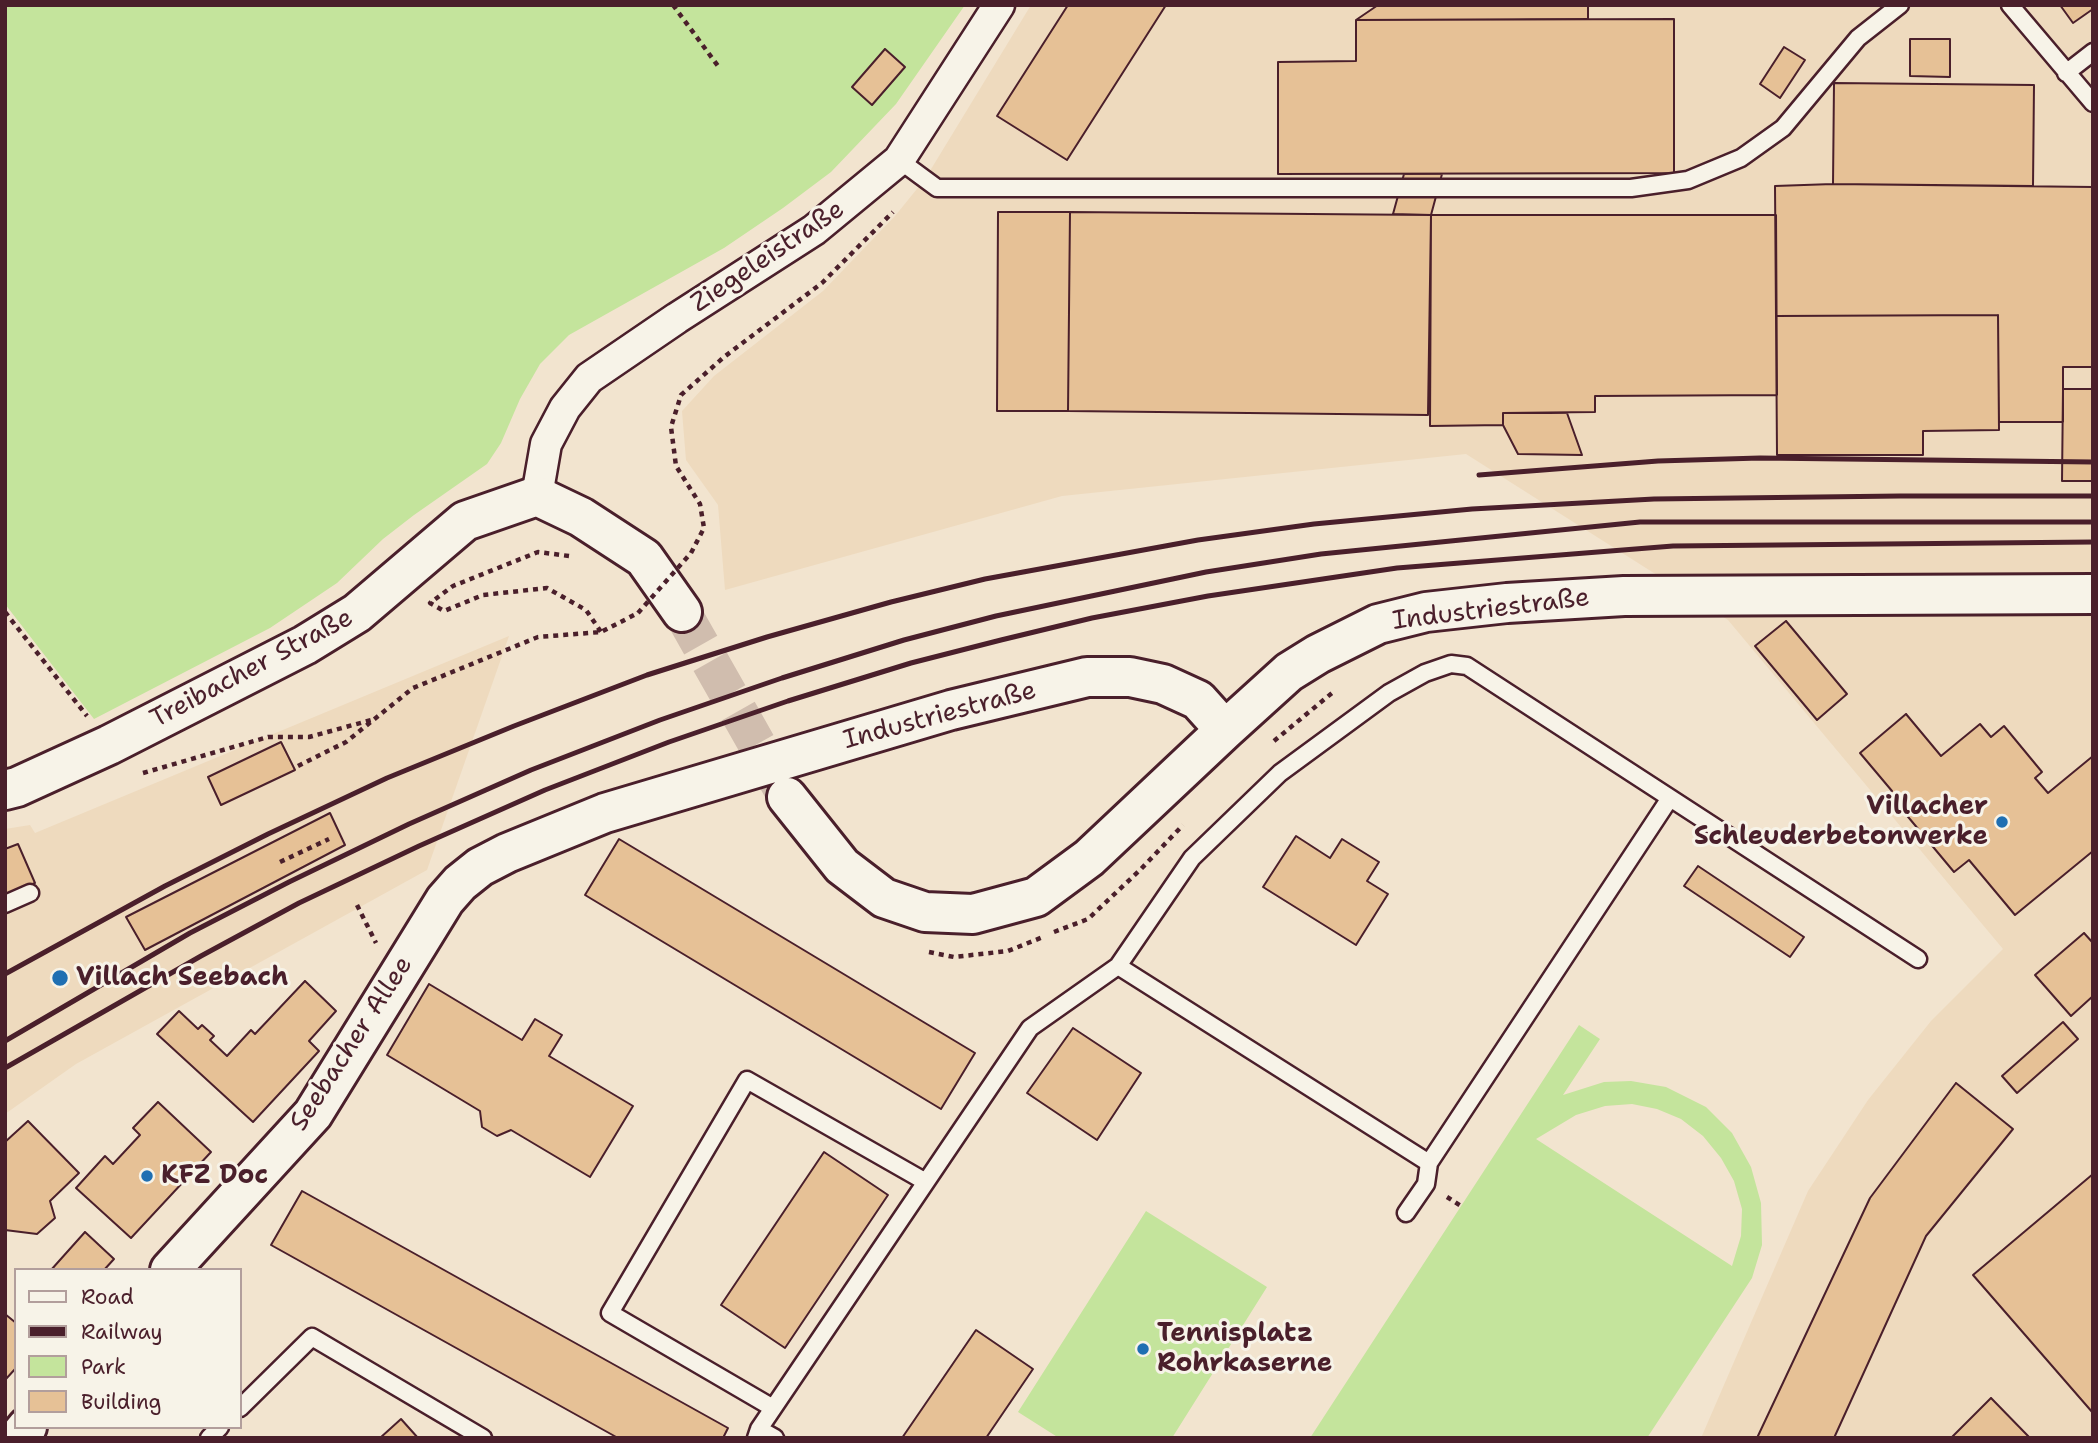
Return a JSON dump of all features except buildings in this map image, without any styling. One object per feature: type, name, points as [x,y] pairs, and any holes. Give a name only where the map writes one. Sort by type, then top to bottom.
[{"type":"street","name":"Ziegeleistraße","points":[[537,496],[546,444],[565,408],[589,378],[814,230],[898,160],[999,5]]},
{"type":"street","points":[[537,496],[581,517],[644,558],[668,610]]},
{"type":"street","name":"Treibacher Straße","points":[[5,790],[18,787],[109,745],[305,645],[357,613],[465,521],[537,496]]},
{"type":"street","name":"Industriestraße","points":[[507,853],[605,813],[951,710],[1087,677],[1130,677],[1163,684],[1198,700],[1225,730],[1289,672],[1318,654],[1378,624],[1426,612],[1507,603],[1624,596],[2093,594]]},
{"type":"street","points":[[787,797],[842,866],[884,898],[925,912],[973,914],[1036,897],[1089,858],[1225,730]]},
{"type":"street","name":"Seebacher Allee","points":[[172,1268],[313,1114],[445,900],[460,883],[481,867],[507,853]]},
{"type":"lane","points":[[898,160],[937,188],[1631,188],[1688,180],[1741,158],[1783,128],[1858,38],[1900,5]]},
{"type":"lane","points":[[2010,5],[2093,103]]},
{"type":"lane","points":[[2066,73],[2093,52]]},
{"type":"lane","points":[[775,1438],[757,1433],[1030,1028],[1118,966],[1192,858],[1280,773],[1389,694],[1425,673],[1451,664],[1467,666],[1918,959]]},
{"type":"lane","points":[[1406,1213],[1426,1184],[1429,1163],[1670,798]]},
{"type":"lane","points":[[5,904],[30,893]]},
{"type":"lane","points":[[1118,966],[1429,1163]]},
{"type":"lane","points":[[773,1408],[610,1313],[747,1080],[926,1182]]},
{"type":"lane","points":[[242,1406],[312,1336],[483,1438]]},
{"type":"path","points":[[673,5],[718,66]]},
{"type":"path","points":[[298,766],[346,742],[413,688],[538,637],[601,632],[638,613],[691,553],[704,528],[700,504],[676,466],[671,427],[681,394],[822,283],[892,212],[898,160]]},
{"type":"path","points":[[579,557],[538,552],[453,586],[430,603],[444,611],[483,595],[547,588],[586,610],[601,632]]},
{"type":"path","points":[[645,598],[668,610]]},
{"type":"path","points":[[5,612],[133,776],[268,737],[309,737],[375,719]]},
{"type":"path","points":[[280,862],[329,839]]},
{"type":"path","points":[[357,905],[375,942]]},
{"type":"shaded area","points":[[1031,5],[2093,5],[2093,1438],[1701,1438],[1808,1191],[1868,1100],[1931,1021],[2003,949],[1728,620],[1466,454],[1062,496],[725,590],[718,505],[686,460],[682,411],[714,376],[823,291],[895,216],[925,179]]},
{"type":"shaded area","points":[[509,636],[427,870],[76,1064],[5,1114],[5,829],[30,825],[35,833]]},
{"type":"green space","points":[[5,5],[965,5],[896,104],[831,172],[724,248],[569,335],[540,364],[520,399],[501,443],[487,464],[383,539],[337,583],[270,628],[94,719],[5,604]]},
{"type":"green space","points":[[1579,1025],[1600,1039],[1563,1095],[1604,1082],[1631,1081],[1666,1087],[1706,1107],[1732,1133],[1751,1167],[1761,1203],[1762,1245],[1752,1278],[1647,1438],[1310,1438]],"holes":[[[1632,1104],[1657,1109],[1681,1119],[1703,1136],[1721,1158],[1734,1181],[1742,1209],[1741,1236],[1732,1266],[1536,1139],[1576,1115],[1605,1106]]]},
{"type":"green space","name":"Tennisplatz Rohrkaserne","points":[[1146,1211],[1267,1287],[1172,1438],[1059,1438],[1018,1412]]},
{"type":"tunnel","points":[[682,612],[784,792]]},
{"type":"railway","points":[[1479,475],[1658,461],[1760,458],[2093,462]]},
{"type":"railway","points":[[5,974],[165,886],[268,834],[387,778],[514,726],[647,675],[767,637],[985,579],[1198,540],[1314,524],[1472,509],[1654,499],[2093,496]]},
{"type":"railway","points":[[5,1041],[190,933],[409,824],[531,770],[660,720],[782,678],[904,640],[996,616],[1206,572],[1321,554],[1640,522],[2093,522]]},
{"type":"railway","points":[[5,1068],[299,903],[545,790],[669,742],[788,701],[911,663],[1001,640],[1092,618],[1208,596],[1397,568],[1673,546],[2093,542]]},
{"type":"place","name":"Villacher Schleuderbetonwerke","points":[[2002,822]]},
{"type":"place","name":"Villach Seebach","points":[[60,978]]},
{"type":"place","name":"KFZ Doc","points":[[147,1176]]},
{"type":"place","name":"Tennisplatz Rohrkaserne","points":[[1143,1349]]}]
